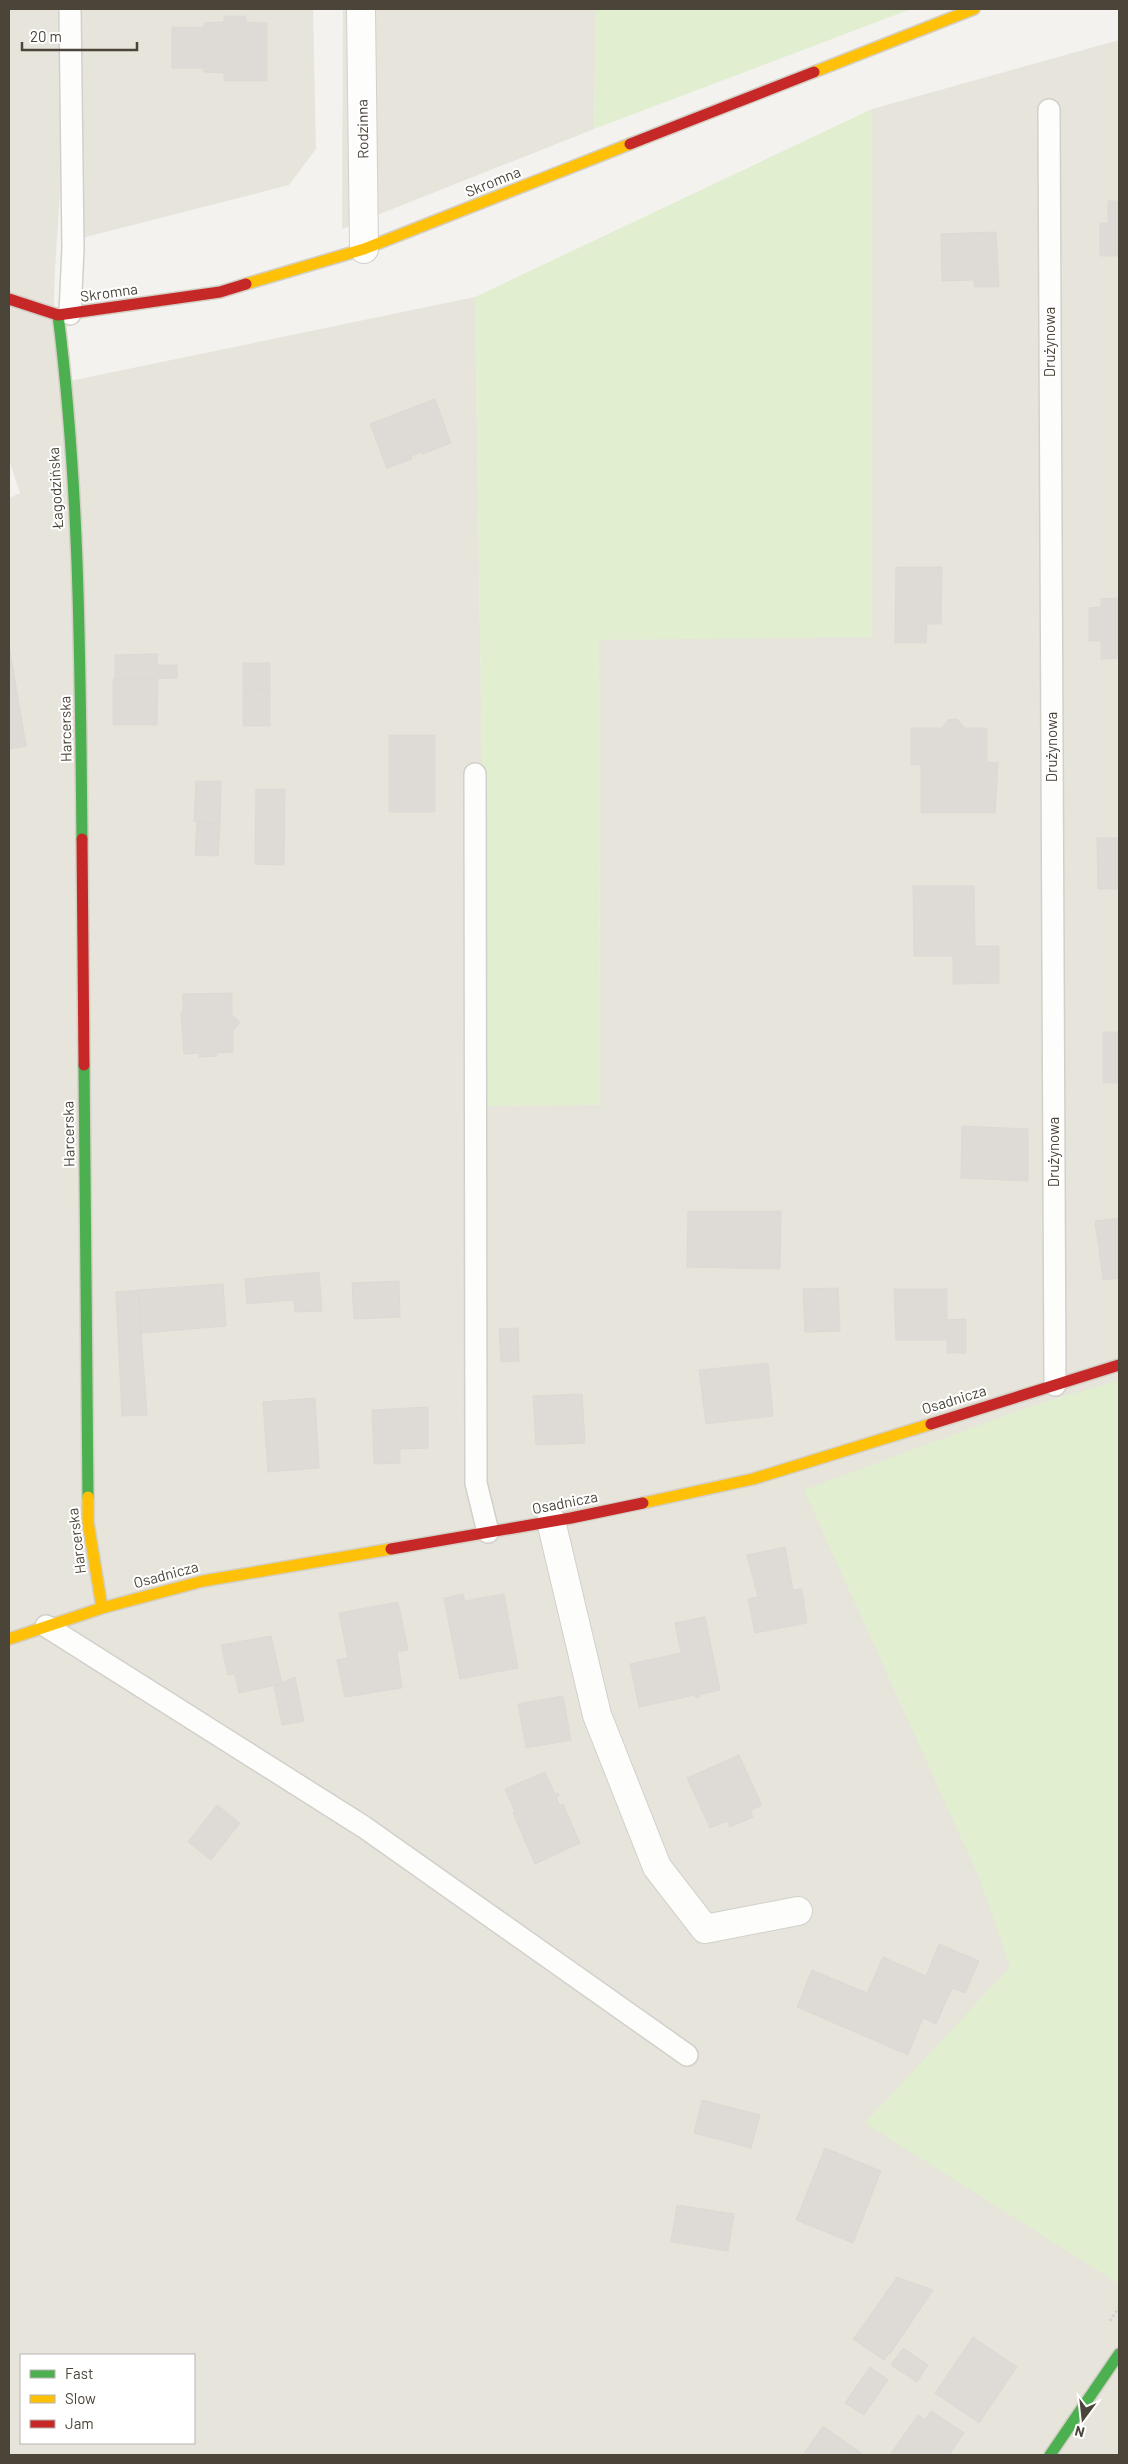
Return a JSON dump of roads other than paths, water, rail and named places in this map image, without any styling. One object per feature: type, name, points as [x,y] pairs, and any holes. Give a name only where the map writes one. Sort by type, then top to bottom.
[{"type":"street","name":"Rodzinna","points":[[361,9],[364,249]]},
{"type":"street","name":"Skromna","points":[[9,299],[64,314],[220,292],[364,249],[974,9]]},
{"type":"street","name":"Łagodzińska","points":[[64,314],[80,660]]},
{"type":"street","name":"Harcerska","points":[[80,660],[88,1522],[102,1608]]},
{"type":"street","name":"Osadnicza","points":[[9,1639],[102,1608],[203,1581],[551,1521],[753,1479],[1119,1365]]},
{"type":"street","points":[[551,1521],[597,1715],[657,1866],[704,1929],[798,1911]]},
{"type":"street","points":[[1050,2455],[1119,2354]]},
{"type":"lane","points":[[64,314],[73,248],[70,9]]},
{"type":"lane","name":"Drużynowa","points":[[1049,110],[1055,1385]]},
{"type":"lane","points":[[475,774],[476,1483],[488,1532]]},
{"type":"lane","points":[[46,1626],[364,1827],[687,2056]]}]
